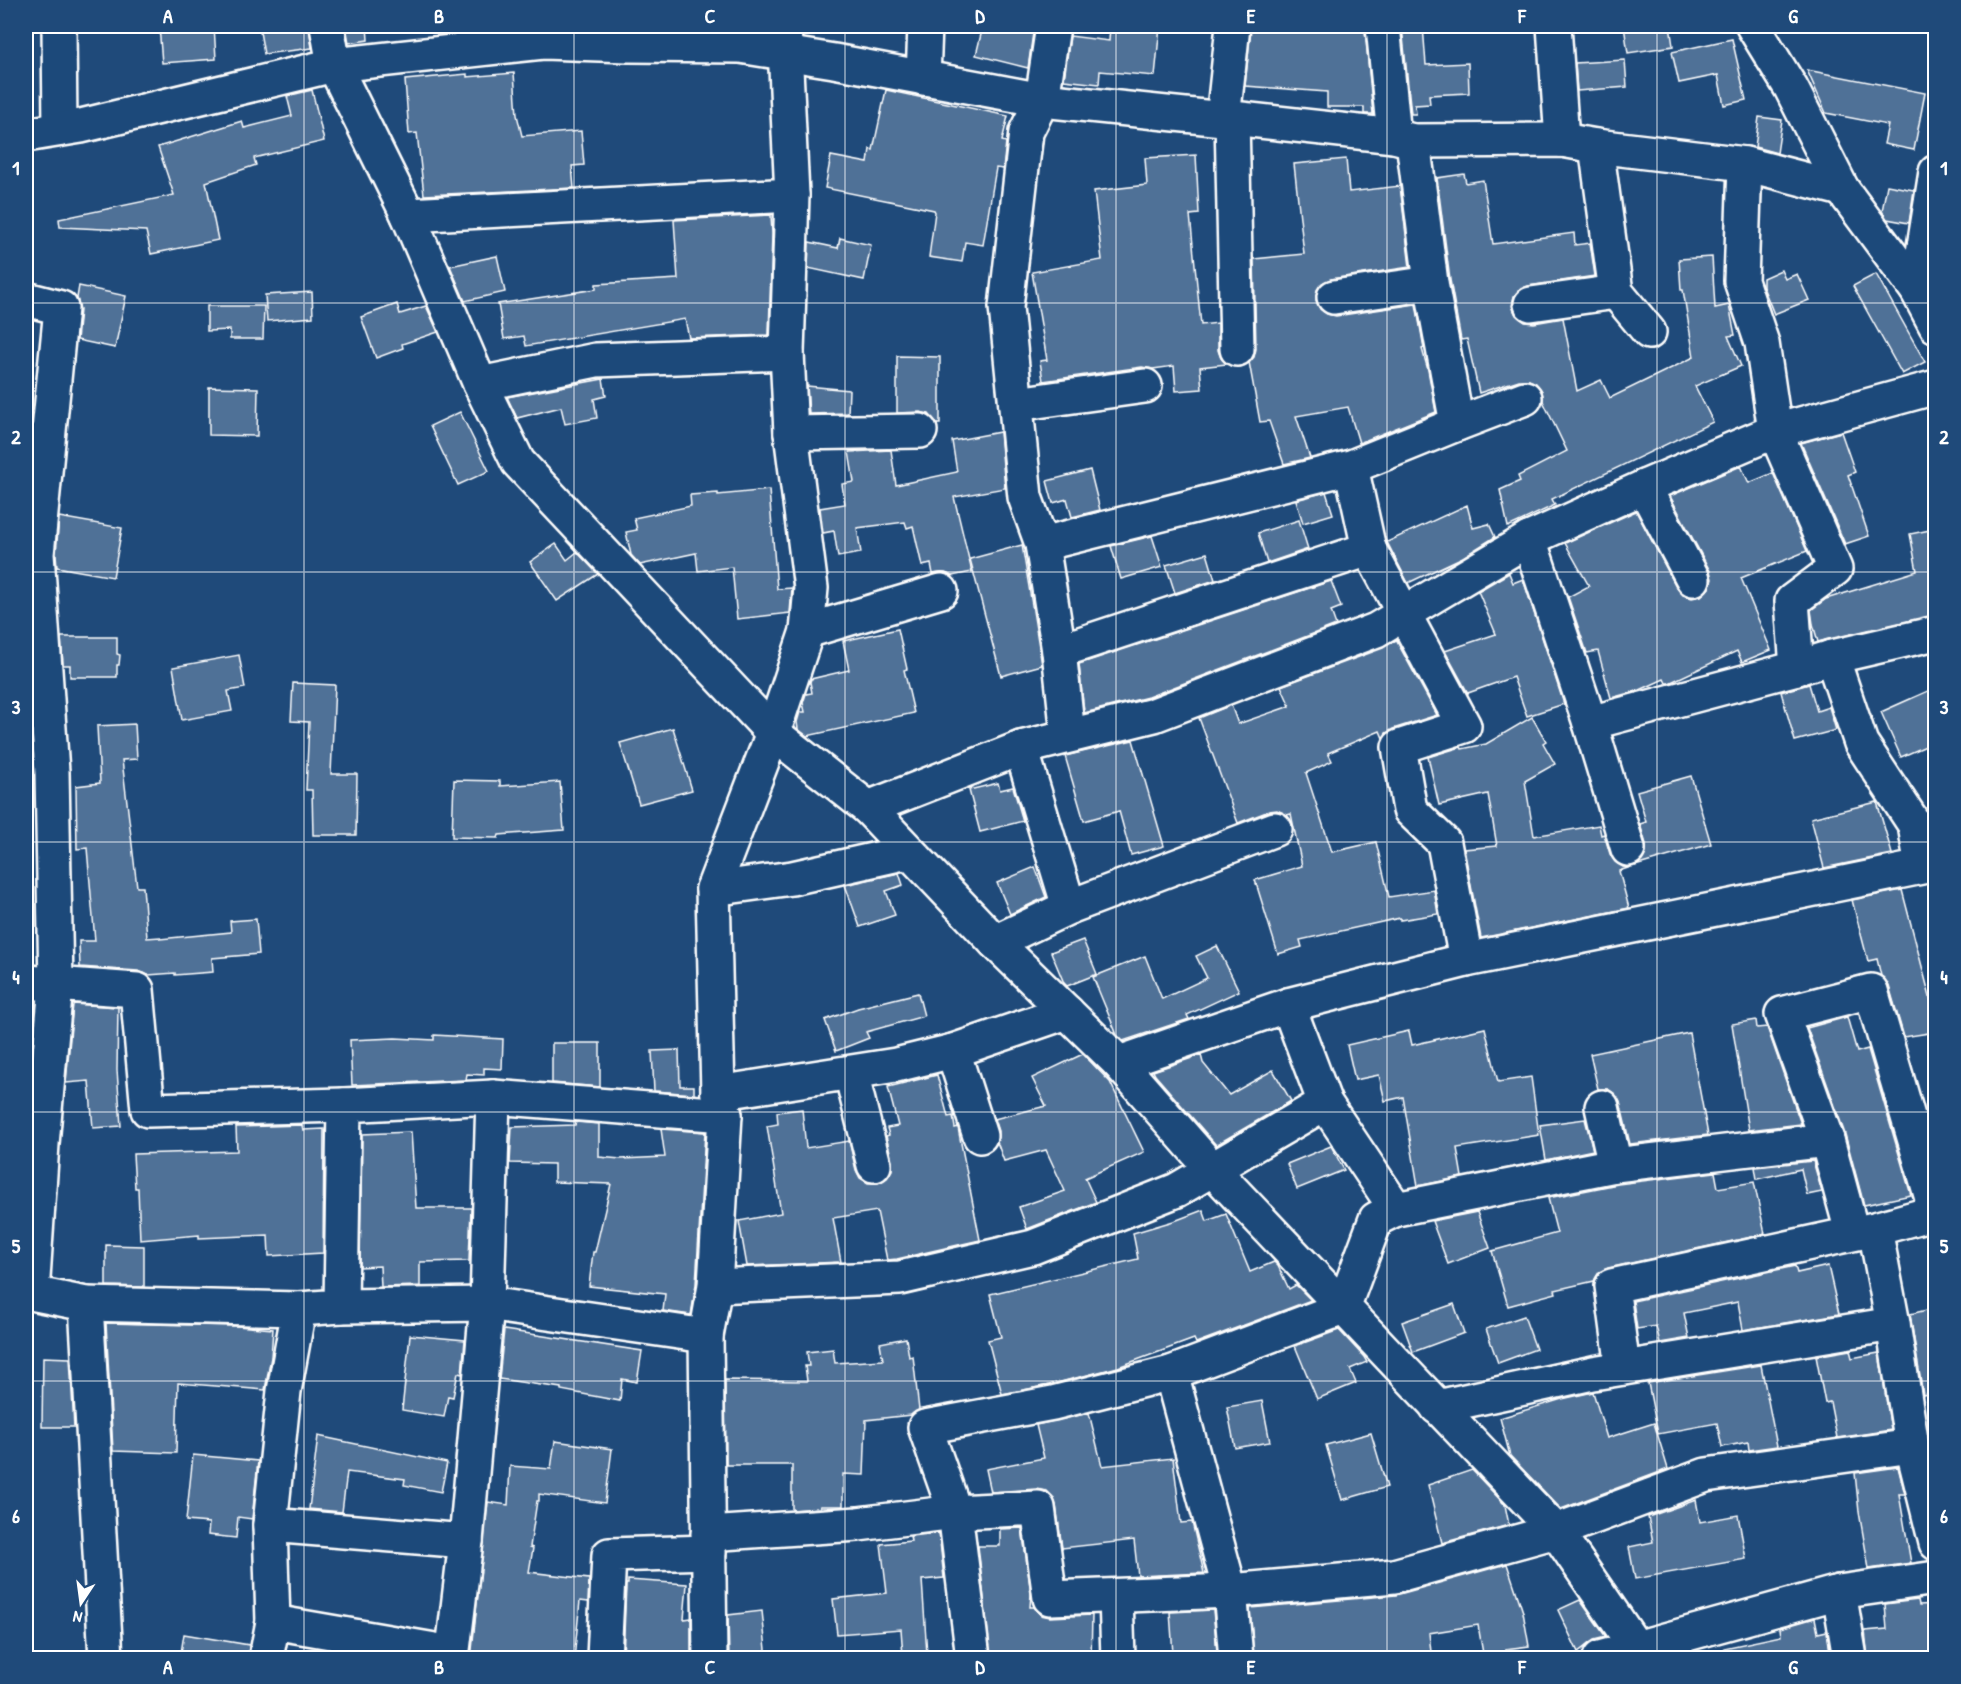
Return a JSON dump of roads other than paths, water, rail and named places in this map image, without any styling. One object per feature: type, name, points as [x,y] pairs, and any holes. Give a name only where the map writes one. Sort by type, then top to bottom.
[{"type":"street","points":[[59,26],[60,129]]},
{"type":"street","points":[[327,26],[334,65],[408,215],[480,384],[518,462],[773,734],[867,808],[995,942],[1119,1063],[1212,1169],[1556,1531],[1640,1653]]},
{"type":"street","points":[[923,78],[925,26]]},
{"type":"street","points":[[1053,26],[1042,100],[1026,132],[1006,308],[1025,497],[1042,544],[1059,651],[1068,735]]},
{"type":"street","points":[[1233,26],[1227,118],[1237,349]]},
{"type":"street","points":[[1383,26],[1456,424]]},
{"type":"street","points":[[1554,26],[1562,140]]},
{"type":"street","points":[[1753,26],[1791,88],[1842,189],[1917,290],[1935,326]]},
{"type":"street","points":[[26,135],[192,100],[334,65],[488,36],[542,34],[628,45],[740,46],[785,39],[923,78],[1042,100],[1227,118],[1403,139],[1562,140],[1745,164],[1842,189]]},
{"type":"street","points":[[710,1659],[706,1336],[715,1286],[722,1104],[713,889],[773,734],[807,631],[811,588],[791,433],[787,353],[792,195],[785,39]]},
{"type":"street","points":[[1596,146],[1616,292],[1649,332]]},
{"type":"street","points":[[1745,164],[1742,281],[1762,343],[1775,431],[1835,569],[1792,601],[1797,668]]},
{"type":"street","points":[[1917,290],[1934,192]]},
{"type":"street","points":[[408,215],[792,195]]},
{"type":"street","points":[[1334,297],[1431,283]]},
{"type":"street","points":[[1531,304],[1616,292]]},
{"type":"street","points":[[26,299],[61,308],[38,554],[52,772],[29,1292],[87,1304],[299,1309],[341,1306],[488,1304],[706,1336]]},
{"type":"street","points":[[480,384],[596,360],[787,353]]},
{"type":"street","points":[[1016,404],[1145,386]]},
{"type":"street","points":[[867,808],[1021,748],[1154,715],[1376,630],[1529,539],[1644,487],[1775,431],[1935,387]]},
{"type":"street","points":[[1042,544],[1351,466],[1525,398]]},
{"type":"street","points":[[791,433],[920,431]]},
{"type":"street","points":[[1351,466],[1369,549],[1464,726],[1399,747],[1410,810],[1444,843],[1466,960]]},
{"type":"street","points":[[1644,487],[1693,579]]},
{"type":"street","points":[[1529,539],[1590,723],[1628,849]]},
{"type":"street","points":[[1059,651],[1369,549]]},
{"type":"street","points":[[807,631],[941,591]]},
{"type":"street","points":[[1590,723],[1832,657],[1935,633]]},
{"type":"street","points":[[1119,1063],[1288,1005],[1466,960],[1922,867],[1925,824],[1861,743],[1832,657]]},
{"type":"street","points":[[1021,748],[1069,907]]},
{"type":"street","points":[[995,942],[1069,907],[1275,829]]},
{"type":"street","points":[[713,889],[792,878],[908,852]]},
{"type":"street","points":[[41,984],[137,990],[147,1110],[344,1105],[493,1097],[722,1104],[953,1051],[1067,1012]]},
{"type":"street","points":[[1623,1368],[1612,1286],[1864,1230],[1935,1212],[1871,991],[1782,1014],[1827,1140],[1864,1230],[1893,1324],[1912,1446],[1935,1543]]},
{"type":"street","points":[[1288,1005],[1325,1103],[1396,1209]]},
{"type":"street","points":[[953,1051],[980,1136]]},
{"type":"street","points":[[851,1073],[874,1165]]},
{"type":"street","points":[[273,1622],[452,1656],[466,1541],[488,1304],[493,1097]]},
{"type":"street","points":[[715,1286],[900,1278],[1033,1247],[1177,1190],[1325,1103]]},
{"type":"street","points":[[341,1306],[344,1105]]},
{"type":"street","points":[[1602,1107],[1615,1165]]},
{"type":"street","points":[[973,1659],[955,1512],[925,1427],[1053,1403],[1171,1372],[1343,1308],[1377,1220],[1396,1209],[1615,1165],[1827,1140]]},
{"type":"street","points":[[87,1304],[106,1659]]},
{"type":"street","points":[[266,1659],[273,1622],[270,1525],[284,1391],[299,1309]]},
{"type":"street","points":[[1437,1407],[1593,1372],[1893,1324]]},
{"type":"street","points":[[1171,1372],[1230,1591],[1236,1659]]},
{"type":"street","points":[[604,1659],[609,1555],[955,1512],[1038,1508],[1050,1598],[1230,1591],[1394,1576],[1556,1531],[1706,1475],[1912,1446]]},
{"type":"street","points":[[270,1525],[466,1541]]},
{"type":"street","points":[[1600,1659],[1640,1653],[1839,1592],[1935,1578]]},
{"type":"street","points":[[1839,1592],[1850,1659]]},
{"type":"street","points":[[1116,1596],[1118,1659]]}]
